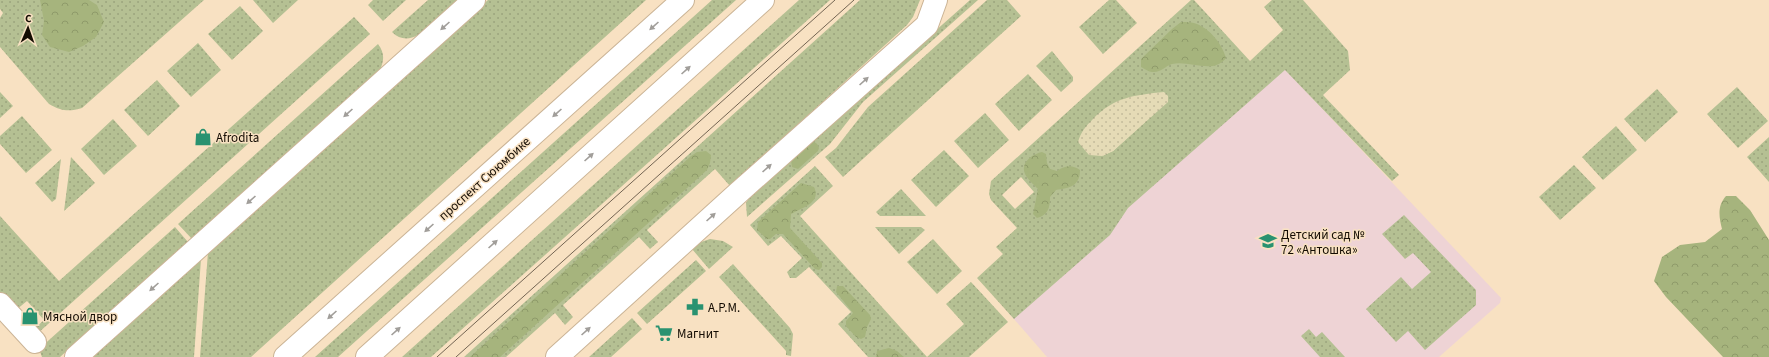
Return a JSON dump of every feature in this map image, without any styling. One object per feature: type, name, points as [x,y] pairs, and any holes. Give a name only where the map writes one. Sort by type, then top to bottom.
[{"type":"street","points":[[76,357],[474,0]]},
{"type":"street","name":"проспект Сююмбике","points":[[285,357],[683,0]]},
{"type":"street","points":[[367,357],[763,0]]},
{"type":"street","points":[[557,357],[743,188],[927,25],[936,0]]},
{"type":"street","points":[[0,304],[35,342]]},
{"type":"shaded area","name":"Детский сад № 72 «Антошка»","points":[[1284,68],[1501,298],[1500,303],[1439,357],[1047,357],[1007,311]]},
{"type":"green space","points":[[0,0],[204,0],[82,108],[69,110],[57,108],[49,104],[0,47],[0,18],[3,13],[0,9]]},
{"type":"green space","points":[[40,0],[89,0],[97,5],[104,22],[96,37],[83,46],[69,52],[50,47],[42,35],[44,21]]},
{"type":"green space","points":[[253,0],[298,0],[273,23]]},
{"type":"green space","points":[[373,0],[406,0],[383,21],[368,5]]},
{"type":"green space","points":[[428,0],[457,0],[418,35],[411,38],[401,38],[392,32]]},
{"type":"green space","points":[[488,0],[646,0],[251,357],[200,357],[208,252]]},
{"type":"green space","points":[[712,0],[736,0],[338,357],[315,357]]},
{"type":"green space","points":[[799,0],[830,0],[431,357],[402,357]]},
{"type":"green space","points":[[860,0],[920,0],[913,17],[907,25],[730,186],[715,169],[647,230],[658,242],[650,249],[639,237],[563,305],[573,317],[565,325],[555,313],[506,357],[464,357]]},
{"type":"green space","points":[[970,0],[978,0],[863,102],[830,144],[747,217],[746,203],[750,196]]},
{"type":"green space","points":[[987,0],[1007,0],[1021,16],[843,177],[825,157],[836,148],[868,107]]},
{"type":"green space","points":[[1109,0],[1116,0],[1137,23],[1103,54],[1079,27]]},
{"type":"green space","points":[[1191,0],[1194,0],[1250,61],[1283,30],[1264,7],[1272,0],[1303,0],[1348,51],[1350,70],[1323,95],[1399,175],[1392,181],[1285,70],[1128,208],[1110,235],[1014,319],[977,278],[1003,254],[996,247],[1017,228],[991,200],[989,194],[991,181]],"holes":[[[1167,102],[1113,151],[1102,156]],[[1021,177],[1034,192],[1015,209],[1002,195]]]},
{"type":"green space","points":[[240,6],[263,31],[232,60],[208,34]]},
{"type":"green space","points":[[354,17],[370,34],[37,334],[33,330],[44,320],[27,301],[16,310],[0,293],[0,216],[59,281]]},
{"type":"green space","points":[[1181,22],[1190,22],[1200,25],[1210,33],[1222,47],[1226,58],[1215,66],[1179,63],[1172,64],[1155,72],[1150,72],[1141,67],[1141,59]]},
{"type":"green space","points":[[198,43],[221,70],[191,97],[167,71]]},
{"type":"green space","points":[[378,44],[382,51],[383,57],[380,70],[192,239],[178,224]]},
{"type":"green space","points":[[1052,51],[1073,77],[1073,81],[1061,92],[1036,66]]},
{"type":"green space","points":[[1028,74],[1052,100],[1019,131],[995,104]]},
{"type":"green space","points":[[157,80],[180,106],[148,136],[124,110]]},
{"type":"green space","points":[[1737,87],[1768,121],[1738,148],[1707,114]]},
{"type":"green space","points":[[1657,89],[1678,112],[1645,142],[1624,119]]},
{"type":"green space","points":[[0,92],[13,106],[0,118]]},
{"type":"green space","points":[[985,113],[1009,140],[978,168],[954,141]]},
{"type":"green space","points":[[22,116],[52,150],[26,173],[0,144],[0,136]]},
{"type":"green space","points":[[113,119],[137,146],[104,175],[81,149]]},
{"type":"green space","points":[[1616,126],[1637,150],[1603,180],[1582,157]]},
{"type":"green space","points":[[1769,137],[1769,182],[1747,157]]},
{"type":"green space","points":[[811,142],[817,144],[819,148],[818,151],[798,169],[792,167],[791,160]]},
{"type":"green space","points":[[944,150],[969,176],[936,207],[911,180]]},
{"type":"green space","points":[[706,151],[711,155],[707,170],[500,357],[470,357],[691,156],[697,152]]},
{"type":"green space","points":[[1042,152],[1046,154],[1047,163],[1050,169],[1057,171],[1069,166],[1074,167],[1080,170],[1080,175],[1076,183],[1070,187],[1056,190],[1050,197],[1050,204],[1046,213],[1037,218],[1033,214],[1038,189],[1026,176],[1024,166],[1031,157]]},
{"type":"green space","points":[[71,157],[95,183],[64,211]]},
{"type":"green space","points":[[61,159],[56,199],[52,202],[35,183]]},
{"type":"green space","points":[[1574,165],[1596,188],[1560,220],[1539,197]]},
{"type":"green space","points":[[815,166],[833,186],[800,216],[927,357],[868,357],[838,324],[851,312],[809,267],[796,278],[790,278],[787,272],[802,258],[781,236],[768,246],[750,225]]},
{"type":"green space","points":[[801,183],[814,187],[816,193],[813,201],[791,214],[790,228],[822,263],[822,267],[819,270],[815,269],[783,234],[776,234],[770,239],[767,239],[757,230],[758,222]]},
{"type":"green space","points":[[901,189],[926,216],[880,216],[876,212]]},
{"type":"green space","points":[[1726,196],[1736,196],[1750,210],[1769,240],[1769,357],[1723,357],[1666,297],[1654,281],[1662,257],[1680,245],[1705,242],[1722,229],[1720,208]]},
{"type":"green space","points":[[1404,215],[1476,290],[1476,305],[1425,350],[1408,331],[1396,342],[1366,309],[1401,277],[1412,289],[1431,272],[1413,253],[1405,259],[1382,234]]},
{"type":"green space","points":[[175,227],[188,242],[60,357],[42,357],[39,349]]},
{"type":"green space","points":[[875,227],[921,227],[925,230],[899,254]]},
{"type":"green space","points":[[710,239],[723,241],[733,247],[709,269],[692,249],[698,243]]},
{"type":"green space","points":[[933,239],[962,271],[937,294],[907,262]]},
{"type":"green space","points":[[201,259],[194,357],[92,357]]},
{"type":"green space","points":[[696,260],[706,271],[647,324],[637,313]]},
{"type":"green space","points":[[733,264],[790,328],[793,334],[791,356],[786,355],[786,351],[719,277]]},
{"type":"green space","points":[[971,282],[1008,322],[969,357],[927,357],[964,324],[946,304]]},
{"type":"green space","points":[[837,286],[843,286],[870,315],[871,319],[867,327],[865,337],[861,339],[856,337],[846,326],[846,321],[853,313],[836,292]]},
{"type":"green space","points":[[632,318],[642,329],[611,357],[589,357]]},
{"type":"green space","points":[[1309,329],[1316,337],[1322,332],[1345,357],[1320,357],[1301,336]]},
{"type":"green space","points":[[889,348],[897,351],[904,357],[876,357],[877,351]]},
{"type":"sand","points":[[1164,92],[1168,96],[1168,102],[1113,151],[1102,156],[1089,155],[1078,142],[1082,132],[1088,125],[1109,106],[1126,98]]},
{"type":"tram line","points":[[437,357],[835,0]]},
{"type":"tram line","points":[[456,357],[854,0]]},
{"type":"place","name":"Afrodita","points":[[203,137]]},
{"type":"place","name":"Детский сад № 72 «Антошка»","points":[[1268,241]]},
{"type":"place","name":"А.Р.М.","points":[[695,307]]},
{"type":"place","name":"Мясной двор","points":[[30,316]]},
{"type":"place","name":"Магнит","points":[[664,333]]}]
